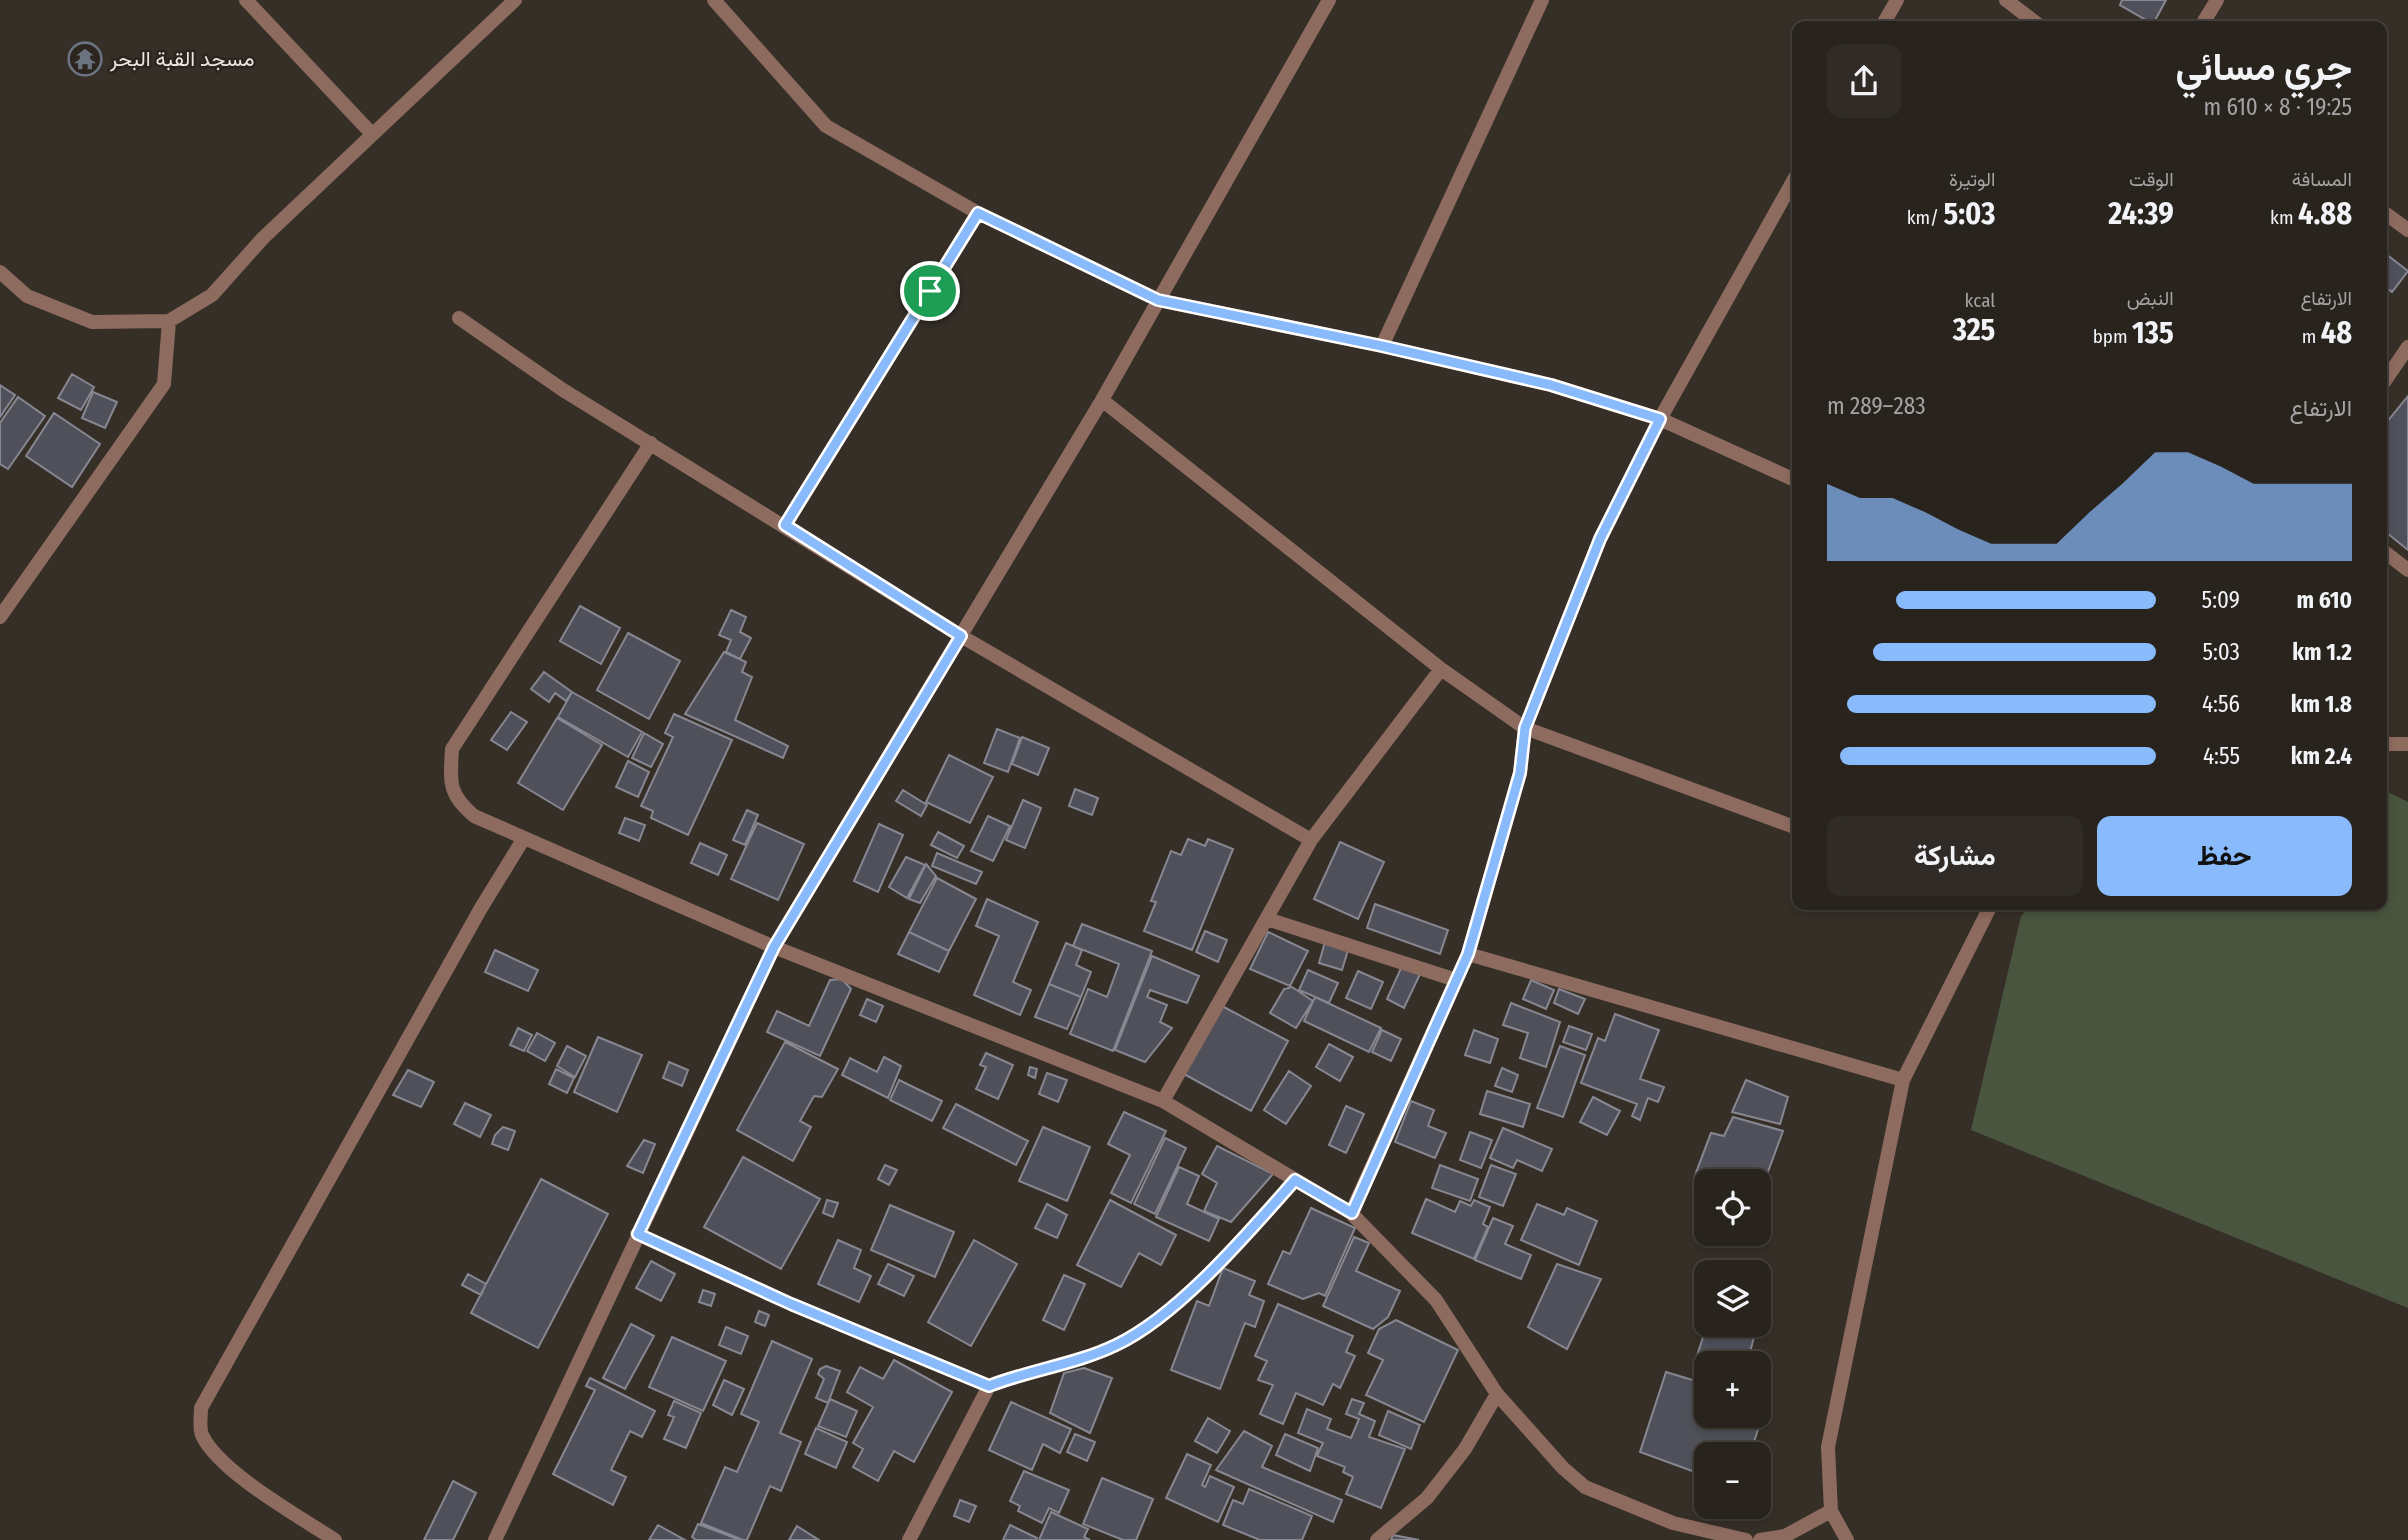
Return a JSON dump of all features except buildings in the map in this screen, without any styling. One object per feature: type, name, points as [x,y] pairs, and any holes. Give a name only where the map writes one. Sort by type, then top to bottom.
[{"type":"street","points":[[246,0],[372,134]]},
{"type":"street","points":[[0,272],[27,296],[92,322],[169,321],[212,295],[263,238],[516,0]]},
{"type":"street","points":[[714,0],[826,126],[978,213],[1158,300],[1382,346],[1551,385],[1660,419],[1792,479]]},
{"type":"street","points":[[495,1540],[774,947],[1102,400],[1329,0]]},
{"type":"street","points":[[1382,346],[1542,0]]},
{"type":"street","points":[[1885,21],[1896,0]]},
{"type":"street","points":[[2006,0],[2033,21]]},
{"type":"street","points":[[2204,21],[2217,0]]},
{"type":"street","points":[[1352,1213],[1468,954],[1520,773],[1525,728],[1600,539],[1660,419],[1792,183]]},
{"type":"street","points":[[785,525],[978,213]]},
{"type":"street","points":[[2387,215],[2408,230]]},
{"type":"street","points":[[459,318],[563,390],[961,636],[1311,840]]},
{"type":"street","points":[[0,617],[164,384],[169,321]]},
{"type":"street","points":[[2387,378],[2408,347]]},
{"type":"street","points":[[1102,400],[1441,670],[1525,728],[1792,826]]},
{"type":"street","points":[[651,443],[452,750],[450,783],[457,802],[474,816],[774,947],[1163,1101],[1352,1213],[1436,1300],[1497,1394],[1563,1468],[1585,1487],[1673,1524],[1746,1540]]},
{"type":"street","points":[[2387,554],[2408,570]]},
{"type":"street","points":[[1163,1101],[1311,840],[1441,670]]},
{"type":"street","points":[[2387,744],[2408,744]]},
{"type":"street","points":[[335,1540],[264,1493],[215,1455],[201,1433],[201,1408],[481,908],[524,838]]},
{"type":"street","points":[[1847,1540],[1831,1511],[1828,1447],[1903,1080],[1989,910]]},
{"type":"street","points":[[1267,919],[1457,980]]},
{"type":"street","points":[[1468,954],[1903,1080]]},
{"type":"street","points":[[638,1234],[791,1304],[989,1386],[1114,1346],[1142,1331],[1198,1283],[1295,1180]]},
{"type":"street","points":[[909,1540],[989,1386]]},
{"type":"street","points":[[1377,1540],[1427,1498],[1465,1449],[1497,1394]]},
{"type":"street","points":[[1760,1540],[1784,1536],[1831,1511]]},
{"type":"green space","points":[[2387,792],[2408,802],[2408,1308],[1971,1130],[2021,916],[2027,910],[2387,910]]},
{"type":"place","name":"مسجد القبة البحر","points":[[85,59]]},
{"type":"route","points":[[978,213],[1158,300],[1382,346],[1551,385],[1660,419],[1600,539],[1525,728],[1520,773],[1468,954],[1352,1213],[1295,1180],[1198,1283],[1142,1331],[1114,1346],[989,1386],[791,1304],[638,1234],[774,947],[961,636],[785,525],[930,291],[978,213]]}]
